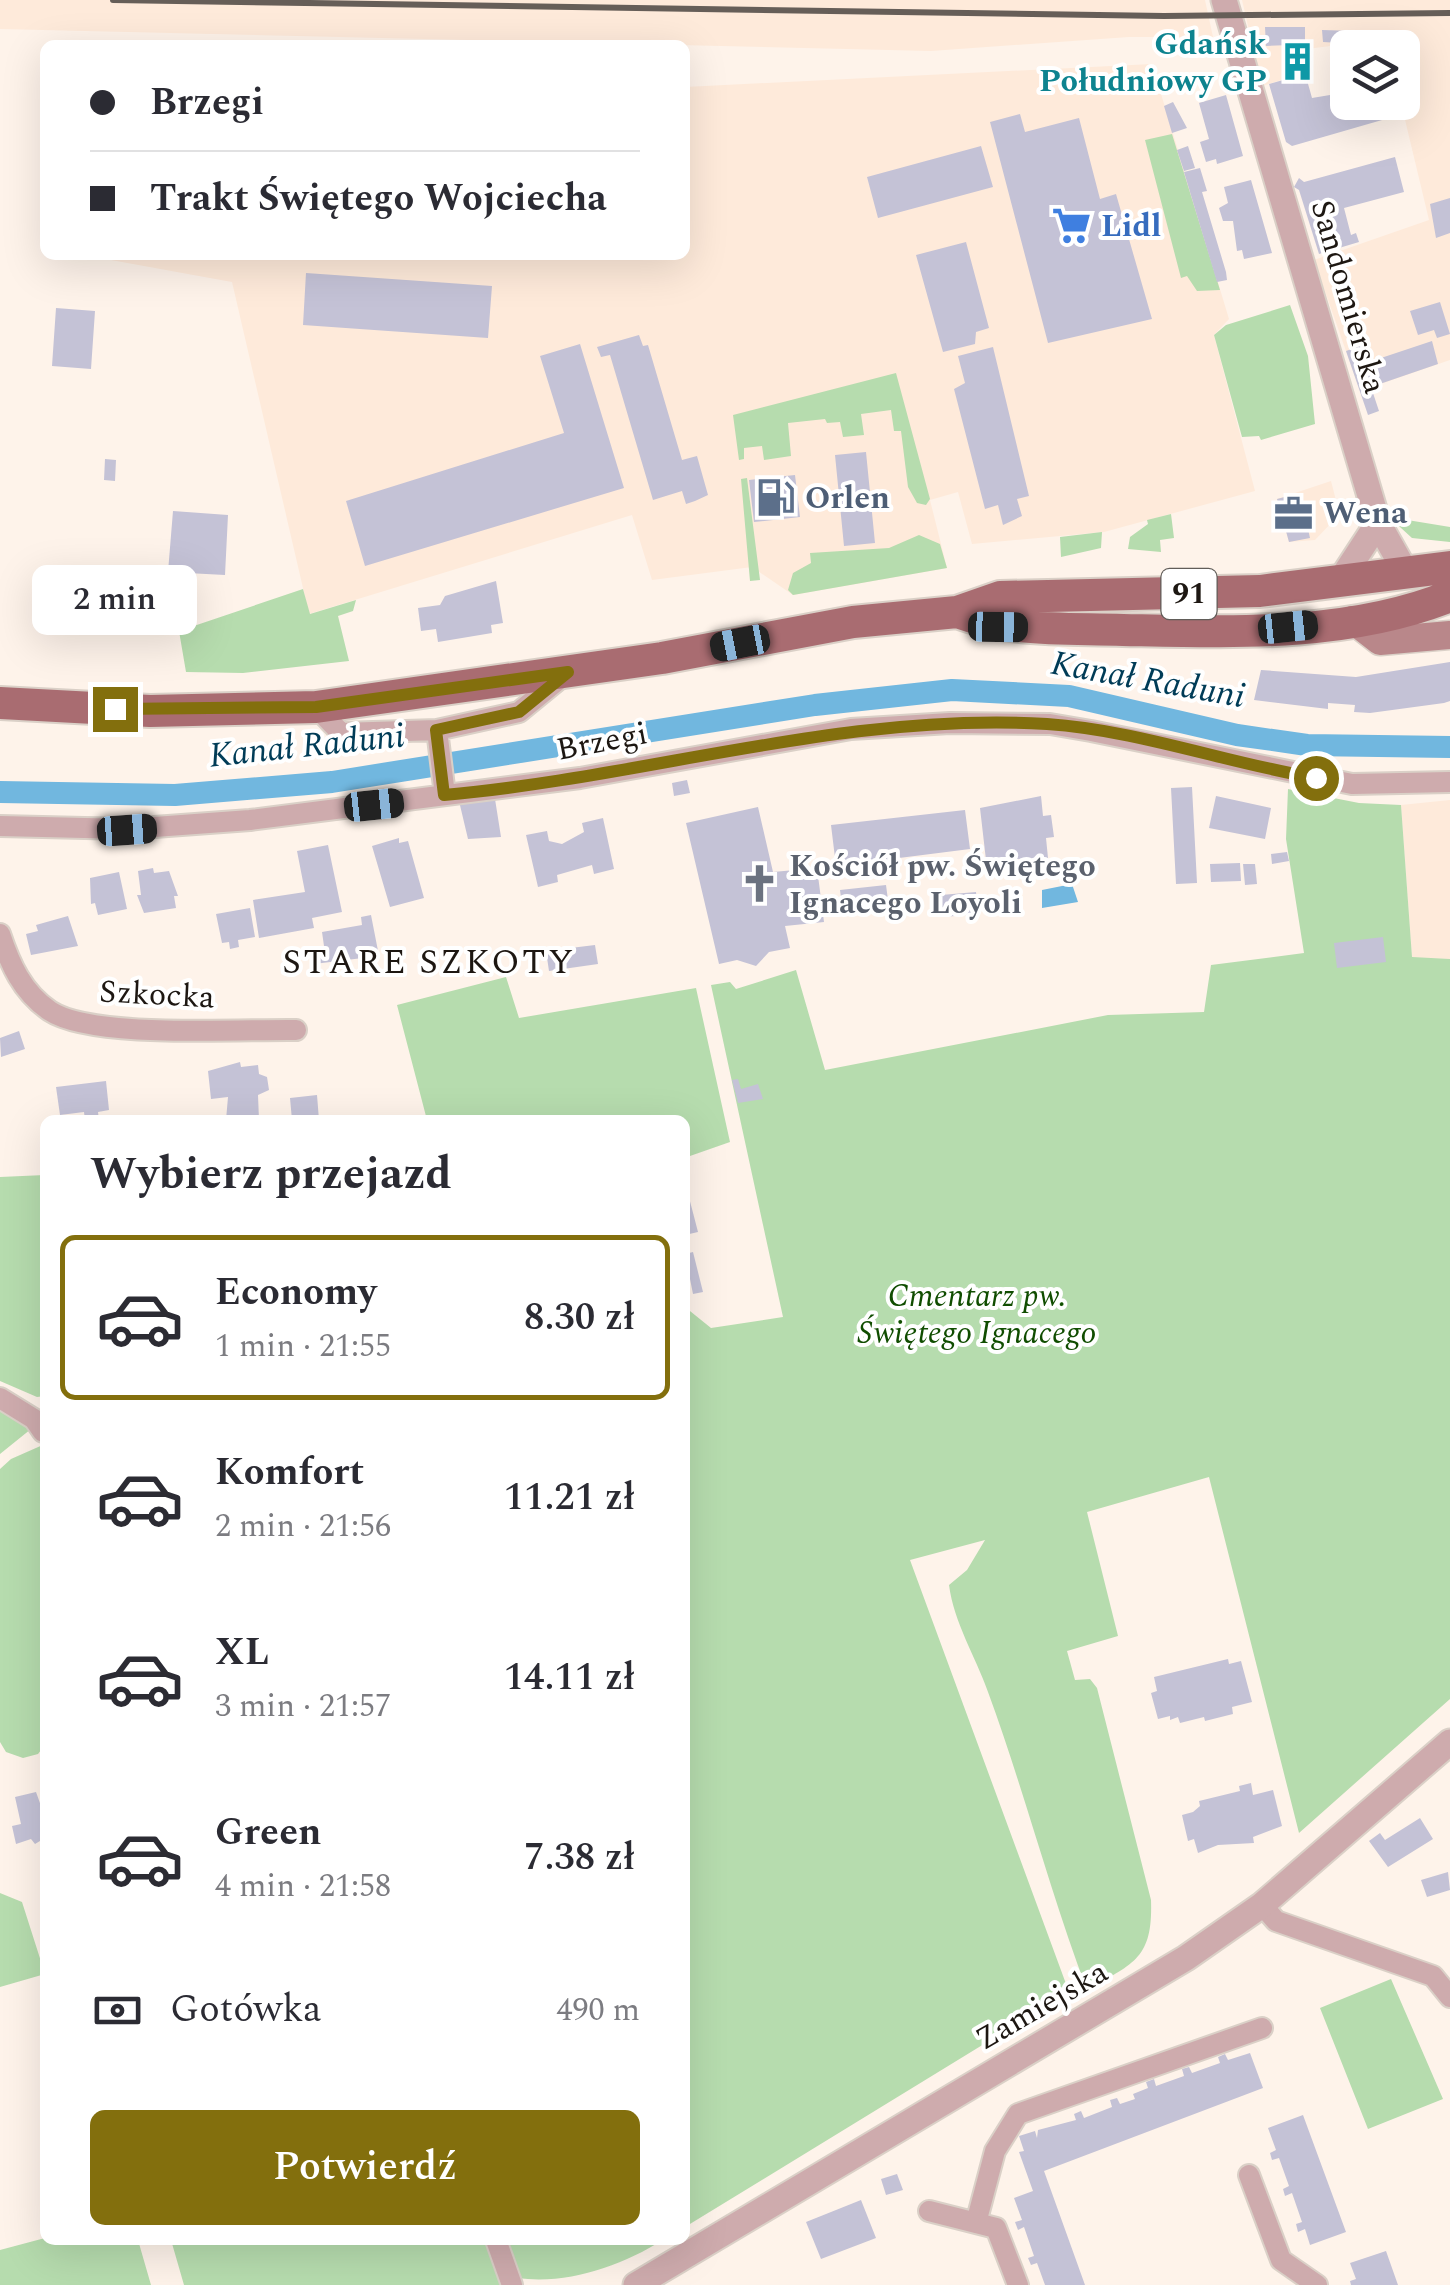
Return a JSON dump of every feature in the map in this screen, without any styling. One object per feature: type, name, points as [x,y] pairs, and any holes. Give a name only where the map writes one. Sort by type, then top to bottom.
[{"type":"main road","name":"91","points":[[0,703],[150,711],[316,707],[568,672],[853,622],[957,612],[1000,596],[1234,592],[1429,568]]},
{"type":"main road","name":"Sandomierska","points":[[1429,568],[1444,636]]},
{"type":"main road","name":"91","points":[[957,612],[998,627],[1232,632],[1353,620],[1436,602]]},
{"type":"main road","points":[[1353,620],[1380,641],[1444,636]]},
{"type":"street","name":"Sandomierska","points":[[1224,0],[1378,523],[1429,568]]},
{"type":"street","points":[[1340,580],[1378,523]]},
{"type":"street","points":[[316,707],[340,733],[438,740],[519,712],[568,672]]},
{"type":"street","name":"Brzegi","points":[[0,826],[160,827],[444,790],[580,778],[851,729],[950,723],[1063,726],[1352,784],[1450,782]]},
{"type":"street","points":[[438,740],[444,790]]},
{"type":"street","name":"Szkocka","points":[[0,934],[10,963],[33,997],[69,1019],[110,1027],[296,1030]]},
{"type":"street","points":[[0,1398],[34,1419],[40,1432]]},
{"type":"street","name":"Zamiejska","points":[[636,2285],[1110,2005],[1262,1905],[1450,1742]]},
{"type":"street","points":[[1262,1905],[1276,1920],[1433,1976],[1450,1997]]},
{"type":"street","points":[[976,2224],[995,2150],[1018,2114],[1262,2028]]},
{"type":"street","points":[[1249,2175],[1281,2260],[1317,2285]]},
{"type":"street","points":[[928,2210],[996,2228],[1018,2285]]},
{"type":"street","points":[[498,2245],[512,2285]]},
{"type":"shaded area","points":[[0,0],[1205,0],[1213,37],[1129,37],[931,51],[690,45],[690,40],[466,40],[0,29]]},
{"type":"shaded area","points":[[1242,0],[1450,0],[1450,360],[1360,391],[1314,260],[1429,220],[1405,120],[1420,120],[1420,30],[1330,30],[1330,46],[1307,49],[1305,73],[1262,86]]},
{"type":"shaded area","points":[[1152,64],[1229,319],[1214,335],[1255,491],[1104,532],[972,544],[958,492],[930,500],[947,568],[793,595],[752,567],[652,580],[632,515],[309,614],[232,282],[111,260],[690,260],[690,87]]},
{"type":"shaded area","points":[[1331,481],[1338,508],[1335,519],[1315,540],[1289,542],[1277,499]]},
{"type":"shaded area","points":[[1450,800],[1450,959],[1412,958],[1401,805]]},
{"type":"green space","points":[[1172,134],[1220,290],[1197,291],[1187,276],[1181,278],[1145,140]]},
{"type":"green space","points":[[1290,305],[1308,356],[1315,424],[1261,440],[1259,436],[1242,437],[1214,335],[1226,325]]},
{"type":"green space","points":[[896,373],[930,499],[926,505],[917,503],[908,487],[901,431],[894,431],[891,410],[861,414],[864,435],[843,437],[840,422],[827,423],[825,419],[788,423],[791,456],[764,460],[762,446],[744,448],[744,459],[739,460],[733,415]]},
{"type":"green space","points":[[747,478],[760,580],[750,581],[741,479]]},
{"type":"green space","points":[[1171,514],[1174,538],[1160,540],[1161,552],[1128,549],[1130,537],[1148,524],[1147,520]]},
{"type":"green space","points":[[1389,517],[1450,527],[1450,542],[1412,538]]},
{"type":"green space","points":[[1102,532],[1101,548],[1061,557],[1060,537]]},
{"type":"green space","points":[[919,535],[940,544],[947,568],[793,595],[788,590],[793,573],[811,563],[810,553],[889,548]]},
{"type":"green space","points":[[303,589],[310,614],[356,600],[353,611],[338,616],[349,661],[243,673],[186,672],[179,631]]},
{"type":"green space","name":"Cmentarz pw. Świętego Ignacego","points":[[1288,789],[1359,803],[1401,805],[1412,957],[1450,959],[1450,1699],[1299,1833],[1209,1477],[1087,1512],[1118,1636],[1067,1651],[1075,1680],[1090,1679],[1097,1688],[1151,1900],[1151,1920],[1144,1947],[1137,1957],[1087,1990],[1001,1729],[952,1599],[949,1585],[967,1570],[985,1540],[910,1560],[1069,1992],[690,2224],[690,1311],[711,1328],[783,1317],[711,985],[730,982],[736,989],[796,970],[825,1070],[1108,1015],[1204,1012],[1211,965],[1304,953],[1286,839]]},
{"type":"green space","points":[[506,977],[519,1018],[696,988],[730,1142],[690,1156],[690,1115],[426,1115],[397,1005]]},
{"type":"green space","points":[[40,1175],[40,1397],[0,1381],[0,1177]]},
{"type":"green space","points":[[0,1410],[31,1429],[0,1454]]},
{"type":"green space","points":[[40,1446],[40,1751],[23,1758],[6,1752],[0,1742],[0,1469],[11,1459]]},
{"type":"green space","points":[[0,1893],[22,1902],[40,1958],[40,1975],[0,1987]]},
{"type":"green space","points":[[1391,1979],[1443,2099],[1368,2129],[1320,2008]]},
{"type":"green space","points":[[40,2239],[40,2245],[139,2245],[151,2285],[0,2285],[0,2250]]},
{"type":"green space","points":[[172,2245],[489,2245],[503,2285],[184,2285]]},
{"type":"green space","points":[[507,2245],[654,2245],[630,2258],[575,2276],[517,2278]]},
{"type":"water","points":[[1072,884],[1078,902],[1042,908],[1042,890]]},
{"type":"building","points":[[1265,27],[1305,27],[1305,73],[1312,98],[1330,95],[1330,120],[1382,120],[1292,146],[1286,142],[1269,84],[1290,78],[1289,45],[1266,46]]},
{"type":"building","points":[[1322,30],[1330,30],[1330,42],[1323,42]]},
{"type":"building","points":[[1226,95],[1243,156],[1217,164],[1216,159],[1206,162],[1200,142],[1209,139],[1199,103]]},
{"type":"building","points":[[1173,102],[1187,128],[1172,133],[1164,106]]},
{"type":"building","name":"Lidl","points":[[1020,114],[1025,132],[1079,118],[1100,199],[1116,194],[1152,319],[1048,343],[990,122]]},
{"type":"building","points":[[981,146],[993,187],[878,218],[867,177]]},
{"type":"building","points":[[1188,146],[1195,168],[1184,171],[1177,150]]},
{"type":"building","points":[[1395,157],[1404,192],[1344,208],[1351,235],[1356,233],[1359,242],[1319,254],[1299,190],[1294,187],[1299,178],[1304,182]]},
{"type":"building","points":[[1200,168],[1207,191],[1202,192],[1226,272],[1227,280],[1217,282],[1184,172]]},
{"type":"building","points":[[1251,180],[1272,253],[1244,259],[1242,250],[1237,251],[1233,221],[1223,221],[1219,208],[1228,203],[1224,187]]},
{"type":"building","points":[[1450,198],[1450,233],[1436,238],[1430,204]]},
{"type":"building","points":[[966,242],[989,328],[976,332],[975,344],[943,352],[916,255]]},
{"type":"building","points":[[306,273],[492,286],[488,338],[303,325]]},
{"type":"building","points":[[1440,302],[1450,334],[1437,338],[1434,330],[1418,335],[1410,311]]},
{"type":"building","points":[[56,308],[95,311],[91,369],[52,366]]},
{"type":"building","points":[[639,335],[643,346],[648,345],[682,460],[697,456],[708,495],[686,504],[682,491],[653,500],[610,355],[601,357],[597,347]]},
{"type":"building","points":[[1432,341],[1438,364],[1371,387],[1379,411],[1368,415],[1346,351],[1368,343],[1372,355],[1356,361],[1358,369]]},
{"type":"building","points":[[580,344],[624,488],[365,566],[346,501],[564,433],[540,356]]},
{"type":"building","points":[[993,347],[1029,496],[1017,499],[1022,516],[1003,525],[998,505],[985,509],[954,389],[965,383],[958,356]]},
{"type":"building","points":[[866,452],[875,543],[844,546],[835,455]]},
{"type":"building","points":[[105,459],[116,460],[115,481],[104,480]]},
{"type":"building","name":"Orlen","points":[[795,475],[800,517],[754,522],[749,480]]},
{"type":"building","name":"Wena","points":[[1300,493],[1310,538],[1289,542],[1277,499]]},
{"type":"building","points":[[173,511],[228,515],[225,575],[168,572]]},
{"type":"building","points":[[496,581],[503,623],[491,625],[492,633],[438,642],[436,629],[421,631],[418,608],[440,605],[445,596]]},
{"type":"building","points":[[1450,662],[1450,701],[1444,703],[1370,713],[1354,712],[1355,705],[1328,703],[1328,709],[1254,700],[1261,670],[1356,677]]},
{"type":"building","points":[[687,780],[690,793],[674,796],[672,783]]},
{"type":"building","points":[[1192,787],[1197,883],[1176,884],[1171,788]]},
{"type":"building","points":[[1041,796],[1043,816],[1051,815],[1054,837],[1046,838],[1048,858],[986,860],[980,808]]},
{"type":"building","points":[[1216,796],[1271,808],[1265,839],[1209,828]]},
{"type":"building","points":[[495,799],[501,837],[468,839],[459,801]]},
{"type":"building","name":"Kościół pw. Świętego Ignacego Loyoli","points":[[758,807],[773,872],[817,868],[824,922],[785,926],[790,948],[769,952],[756,966],[737,960],[719,964],[686,823]]},
{"type":"building","points":[[965,810],[970,849],[836,866],[831,825]]},
{"type":"building","points":[[603,818],[614,869],[594,874],[592,865],[557,875],[558,882],[538,887],[526,835],[547,831],[549,841],[562,844],[584,832],[582,823]]},
{"type":"building","points":[[399,838],[399,843],[408,841],[424,898],[390,907],[372,846]]},
{"type":"building","points":[[328,845],[342,912],[312,918],[314,928],[259,938],[253,900],[305,892],[297,851]]},
{"type":"building","points":[[1287,852],[1289,861],[1272,864],[1271,854]]},
{"type":"building","points":[[1240,863],[1241,881],[1211,882],[1210,864]]},
{"type":"building","points":[[1243,864],[1255,864],[1257,884],[1245,885]]},
{"type":"building","points":[[153,868],[154,873],[169,871],[178,896],[174,896],[176,908],[144,913],[137,895],[141,895],[138,871]]},
{"type":"building","points":[[119,872],[127,909],[98,915],[95,903],[91,904],[90,878]]},
{"type":"building","points":[[886,885],[888,900],[842,905],[840,890]]},
{"type":"building","points":[[976,892],[978,914],[943,917],[941,895]]},
{"type":"building","points":[[250,908],[255,937],[238,940],[239,947],[230,949],[229,942],[222,943],[216,914]]},
{"type":"building","points":[[371,915],[379,956],[314,964],[313,947],[324,946],[322,932],[362,925],[361,917]]},
{"type":"building","points":[[68,916],[78,946],[31,955],[26,934],[38,931],[36,925]]},
{"type":"building","points":[[1383,937],[1386,962],[1337,968],[1334,943]]},
{"type":"building","points":[[595,945],[598,964],[549,971],[546,951]]},
{"type":"building","points":[[19,1031],[25,1049],[1,1057],[0,1038]]},
{"type":"building","points":[[240,1062],[241,1067],[258,1065],[259,1074],[267,1077],[269,1090],[258,1095],[259,1115],[226,1115],[228,1097],[211,1099],[208,1071]]},
{"type":"building","points":[[738,1079],[741,1089],[758,1084],[763,1099],[738,1103],[732,1080]]},
{"type":"building","points":[[106,1081],[109,1110],[98,1115],[60,1115],[56,1087]]},
{"type":"building","points":[[317,1095],[319,1115],[292,1115],[290,1098]]},
{"type":"building","points":[[690,1201],[698,1232],[690,1234]]},
{"type":"building","points":[[693,1252],[703,1292],[693,1294],[690,1279]]},
{"type":"building","points":[[1228,1659],[1229,1664],[1241,1661],[1252,1702],[1232,1707],[1233,1714],[1205,1721],[1204,1717],[1180,1723],[1178,1717],[1158,1719],[1151,1693],[1157,1691],[1154,1677]]},
{"type":"building","points":[[1251,1783],[1253,1795],[1273,1790],[1282,1826],[1253,1837],[1254,1843],[1218,1845],[1198,1853],[1194,1839],[1188,1841],[1182,1815],[1193,1812],[1200,1806],[1199,1801],[1240,1791],[1239,1786]]},
{"type":"building","points":[[36,1792],[40,1803],[40,1841],[35,1844],[31,1839],[16,1844],[12,1826],[21,1824],[15,1797]]},
{"type":"building","points":[[1420,1818],[1433,1839],[1388,1867],[1369,1841],[1380,1833],[1385,1840]]},
{"type":"building","points":[[1448,1872],[1450,1890],[1427,1897],[1421,1880]]},
{"type":"building","points":[[1250,2053],[1263,2088],[1044,2171],[1085,2285],[1045,2285],[1037,2263],[1031,2265],[1028,2258],[1034,2256],[1024,2227],[1018,2230],[1015,2222],[1022,2220],[1014,2198],[1033,2191],[1019,2152],[1024,2151],[1019,2136],[1035,2131],[1037,2138],[1038,2130],[1076,2120],[1074,2114],[1081,2111],[1084,2118],[1112,2107],[1110,2100],[1117,2098],[1120,2104],[1135,2099],[1133,2094],[1148,2088],[1146,2082],[1154,2079],[1156,2086],[1184,2076],[1182,2069],[1189,2067],[1192,2073],[1220,2063],[1218,2057],[1225,2054],[1228,2060]]},
{"type":"building","points":[[1303,2115],[1346,2232],[1310,2245],[1305,2229],[1298,2232],[1296,2224],[1302,2222],[1292,2193],[1285,2196],[1283,2189],[1289,2186],[1279,2158],[1272,2160],[1270,2153],[1276,2150],[1268,2128]]},
{"type":"building","points":[[897,2174],[903,2190],[886,2195],[881,2179]]},
{"type":"building","points":[[861,2200],[876,2238],[821,2259],[806,2222]]},
{"type":"building","points":[[1386,2251],[1398,2285],[1351,2285],[1350,2281],[1356,2279],[1350,2263]]},
{"type":"waterway","name":"Kanał Raduni","points":[[0,792],[175,795],[332,782],[815,705],[952,690],[1069,696],[1237,735],[1307,745],[1450,747]]},
{"type":"railway","points":[[113,0],[1164,16],[1450,13]]},
{"type":"place","name":"Gdańsk Południowy GP","points":[[1297,62]]},
{"type":"place","name":"Lidl","points":[[1071,226]]},
{"type":"place","name":"Orlen","points":[[775,498]]},
{"type":"place","name":"Wena","points":[[1293,513]]},
{"type":"place","name":"Kościół pw. Świętego Ignacego Loyoli","points":[[759,884]]},
{"type":"district","name":"STARE SZKOTY","points":[[429,962]]},
{"type":"route","points":[[115,709],[226,711],[316,707],[568,672],[519,712],[436,730],[444,795],[580,778],[710,751],[851,729],[950,723],[1050,724],[1316,778]]}]
